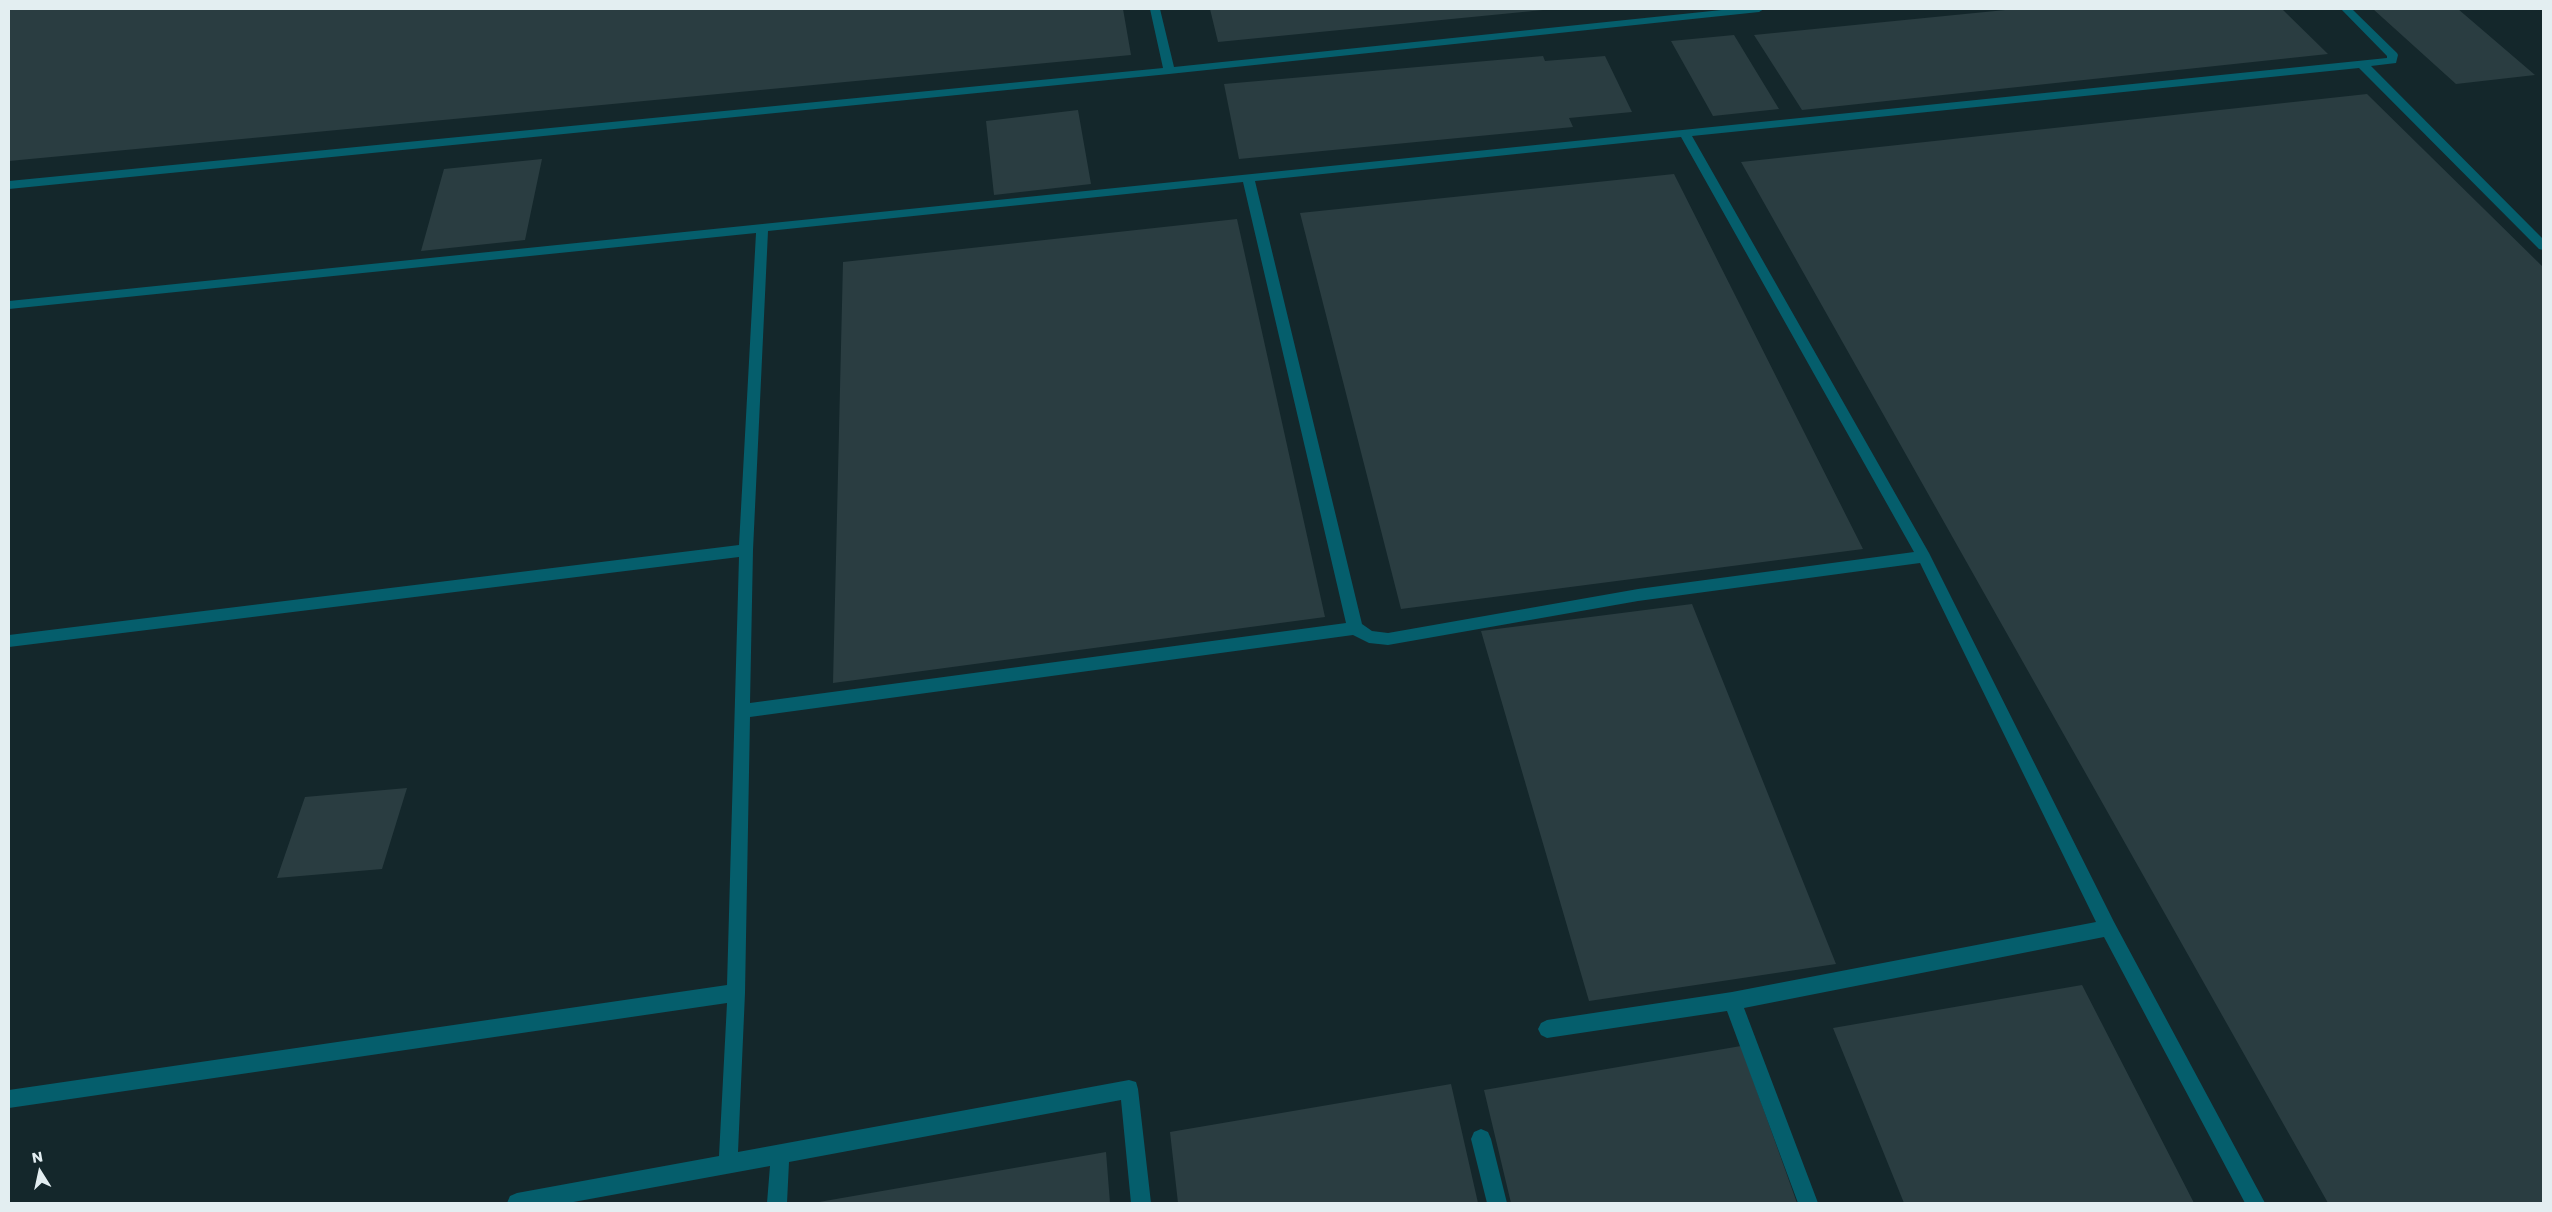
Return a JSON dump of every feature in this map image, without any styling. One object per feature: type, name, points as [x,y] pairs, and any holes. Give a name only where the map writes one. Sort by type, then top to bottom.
[{"type":"lane","points":[[1155,9],[1169,71]]},
{"type":"lane","points":[[9,185],[1169,71],[1759,9]]},
{"type":"lane","points":[[9,305],[2392,61],[2393,55],[2346,9]]},
{"type":"lane","points":[[2363,65],[2543,246]]},
{"type":"lane","points":[[1684,133],[1924,557],[2108,928],[2255,1203]]},
{"type":"lane","points":[[1248,177],[1355,628]]},
{"type":"lane","points":[[728,1164],[736,993],[746,550],[762,227]]},
{"type":"lane","points":[[9,641],[746,550]]},
{"type":"lane","points":[[742,711],[1355,628],[1369,637],[1388,639],[1638,595],[1924,557]]},
{"type":"lane","points":[[1547,1029],[1732,1000],[2108,928]]},
{"type":"lane","points":[[9,1099],[736,993]]},
{"type":"lane","points":[[1732,1000],[1808,1203]]},
{"type":"lane","points":[[517,1203],[1129,1089],[1141,1203]]},
{"type":"lane","points":[[1481,1139],[1497,1203]]},
{"type":"lane","points":[[777,1203],[780,1155]]},
{"type":"building","points":[[9,9],[1123,9],[1131,55],[9,161]]},
{"type":"building","points":[[1210,9],[1543,9],[1543,10],[1218,42]]},
{"type":"building","points":[[2015,9],[2282,9],[2328,54],[1802,110],[1754,35]]},
{"type":"building","points":[[2373,9],[2458,9],[2535,75],[2456,84]]},
{"type":"building","points":[[1734,35],[1779,109],[1713,116],[1671,41]]},
{"type":"building","points":[[1543,56],[1545,61],[1605,56],[1632,112],[1569,118],[1573,127],[1239,159],[1224,84]]},
{"type":"building","points":[[2367,94],[2543,267],[2543,1203],[2328,1203],[1741,162]]},
{"type":"building","points":[[1078,110],[1091,184],[994,195],[986,121]]},
{"type":"building","points":[[542,159],[525,240],[421,251],[444,169]]},
{"type":"building","points":[[1674,174],[1863,549],[1401,609],[1300,213]]},
{"type":"building","points":[[1237,219],[1325,617],[833,683],[843,262]]},
{"type":"building","points":[[1692,604],[1836,964],[1589,1001],[1481,631]]},
{"type":"building","points":[[407,788],[382,869],[277,878],[305,797]]},
{"type":"building","points":[[2082,985],[2194,1203],[1904,1203],[1833,1028]]},
{"type":"building","points":[[1741,1046],[1797,1203],[1511,1203],[1484,1090]]},
{"type":"building","points":[[1451,1084],[1478,1203],[1178,1203],[1170,1132]]},
{"type":"building","points":[[1106,1152],[1110,1203],[819,1203],[819,1202]]}]
